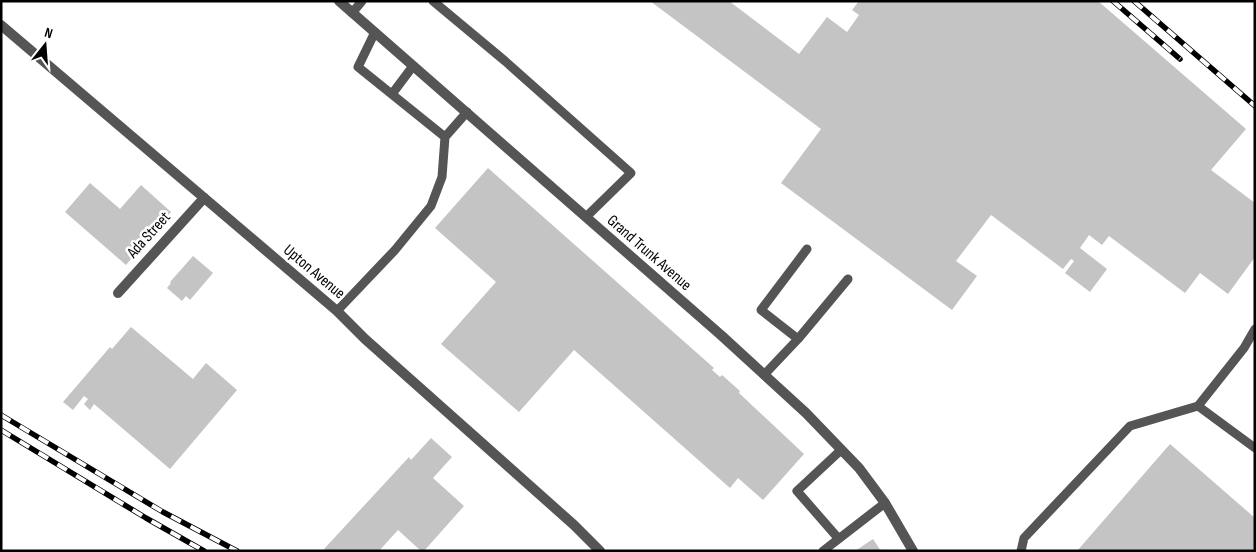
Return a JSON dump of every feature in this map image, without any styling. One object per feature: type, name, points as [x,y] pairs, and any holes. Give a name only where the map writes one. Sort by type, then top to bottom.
[{"type":"street","name":"Grand Trunk Avenue","points":[[340,1],[806,413],[859,468],[885,503],[913,551]]},
{"type":"street","name":"Upton Avenue","points":[[1,25],[337,311],[372,345],[574,525],[600,551]]},
{"type":"street","name":"Ada Street","points":[[118,293],[204,198]]},
{"type":"lane","points":[[352,13],[362,1]]},
{"type":"lane","points":[[433,1],[505,61],[631,173],[586,217]]},
{"type":"lane","points":[[375,32],[358,67],[445,137]]},
{"type":"lane","points":[[392,94],[413,66]]},
{"type":"lane","points":[[337,311],[396,250],[431,206],[442,177],[445,137],[467,112]]},
{"type":"lane","points":[[798,339],[761,310],[807,249]]},
{"type":"lane","points":[[764,375],[798,339],[848,279]]},
{"type":"lane","points":[[1021,551],[1024,538],[1130,426],[1198,406],[1244,348],[1255,330]]},
{"type":"lane","points":[[1198,406],[1255,448]]},
{"type":"lane","points":[[838,538],[797,491],[841,450]]},
{"type":"lane","points":[[823,551],[885,503]]},
{"type":"building","points":[[650,1],[729,1],[799,54],[827,17],[847,32],[859,15],[852,10],[859,1],[1098,1],[1246,129],[1211,170],[1255,203],[1255,257],[1228,294],[1200,273],[1185,293],[1109,236],[1102,245],[1089,235],[1080,248],[1107,269],[1090,292],[1065,273],[1074,261],[1071,259],[1063,269],[991,215],[956,261],[977,276],[952,310],[781,183],[821,129]]},
{"type":"building","points":[[488,168],[714,368],[712,370],[720,377],[722,375],[740,391],[739,393],[804,454],[763,500],[738,478],[730,488],[574,350],[519,412],[441,344],[496,282],[435,228]]},
{"type":"building","points":[[90,183],[120,209],[141,185],[171,212],[126,265],[65,212]]},
{"type":"building","points":[[193,256],[213,273],[190,300],[186,296],[182,301],[167,288]]},
{"type":"building","points":[[131,327],[193,379],[206,363],[237,390],[170,469],[94,404],[90,410],[84,404],[88,399],[84,396],[73,410],[63,402],[110,347],[112,349]]},
{"type":"building","points":[[431,438],[452,457],[433,478],[464,506],[424,551],[421,551],[398,530],[379,551],[328,551],[324,549],[409,457],[411,460]]},
{"type":"building","points":[[1170,444],[1255,518],[1255,551],[1077,551]]},
{"type":"building","points":[[873,539],[881,551],[855,551]]},
{"type":"railway","points":[[1113,1],[1180,59]]},
{"type":"railway","points":[[1134,1],[1255,106]]},
{"type":"railway","points":[[1,415],[163,512],[237,551]]},
{"type":"railway","points":[[1,430],[204,551]]}]
